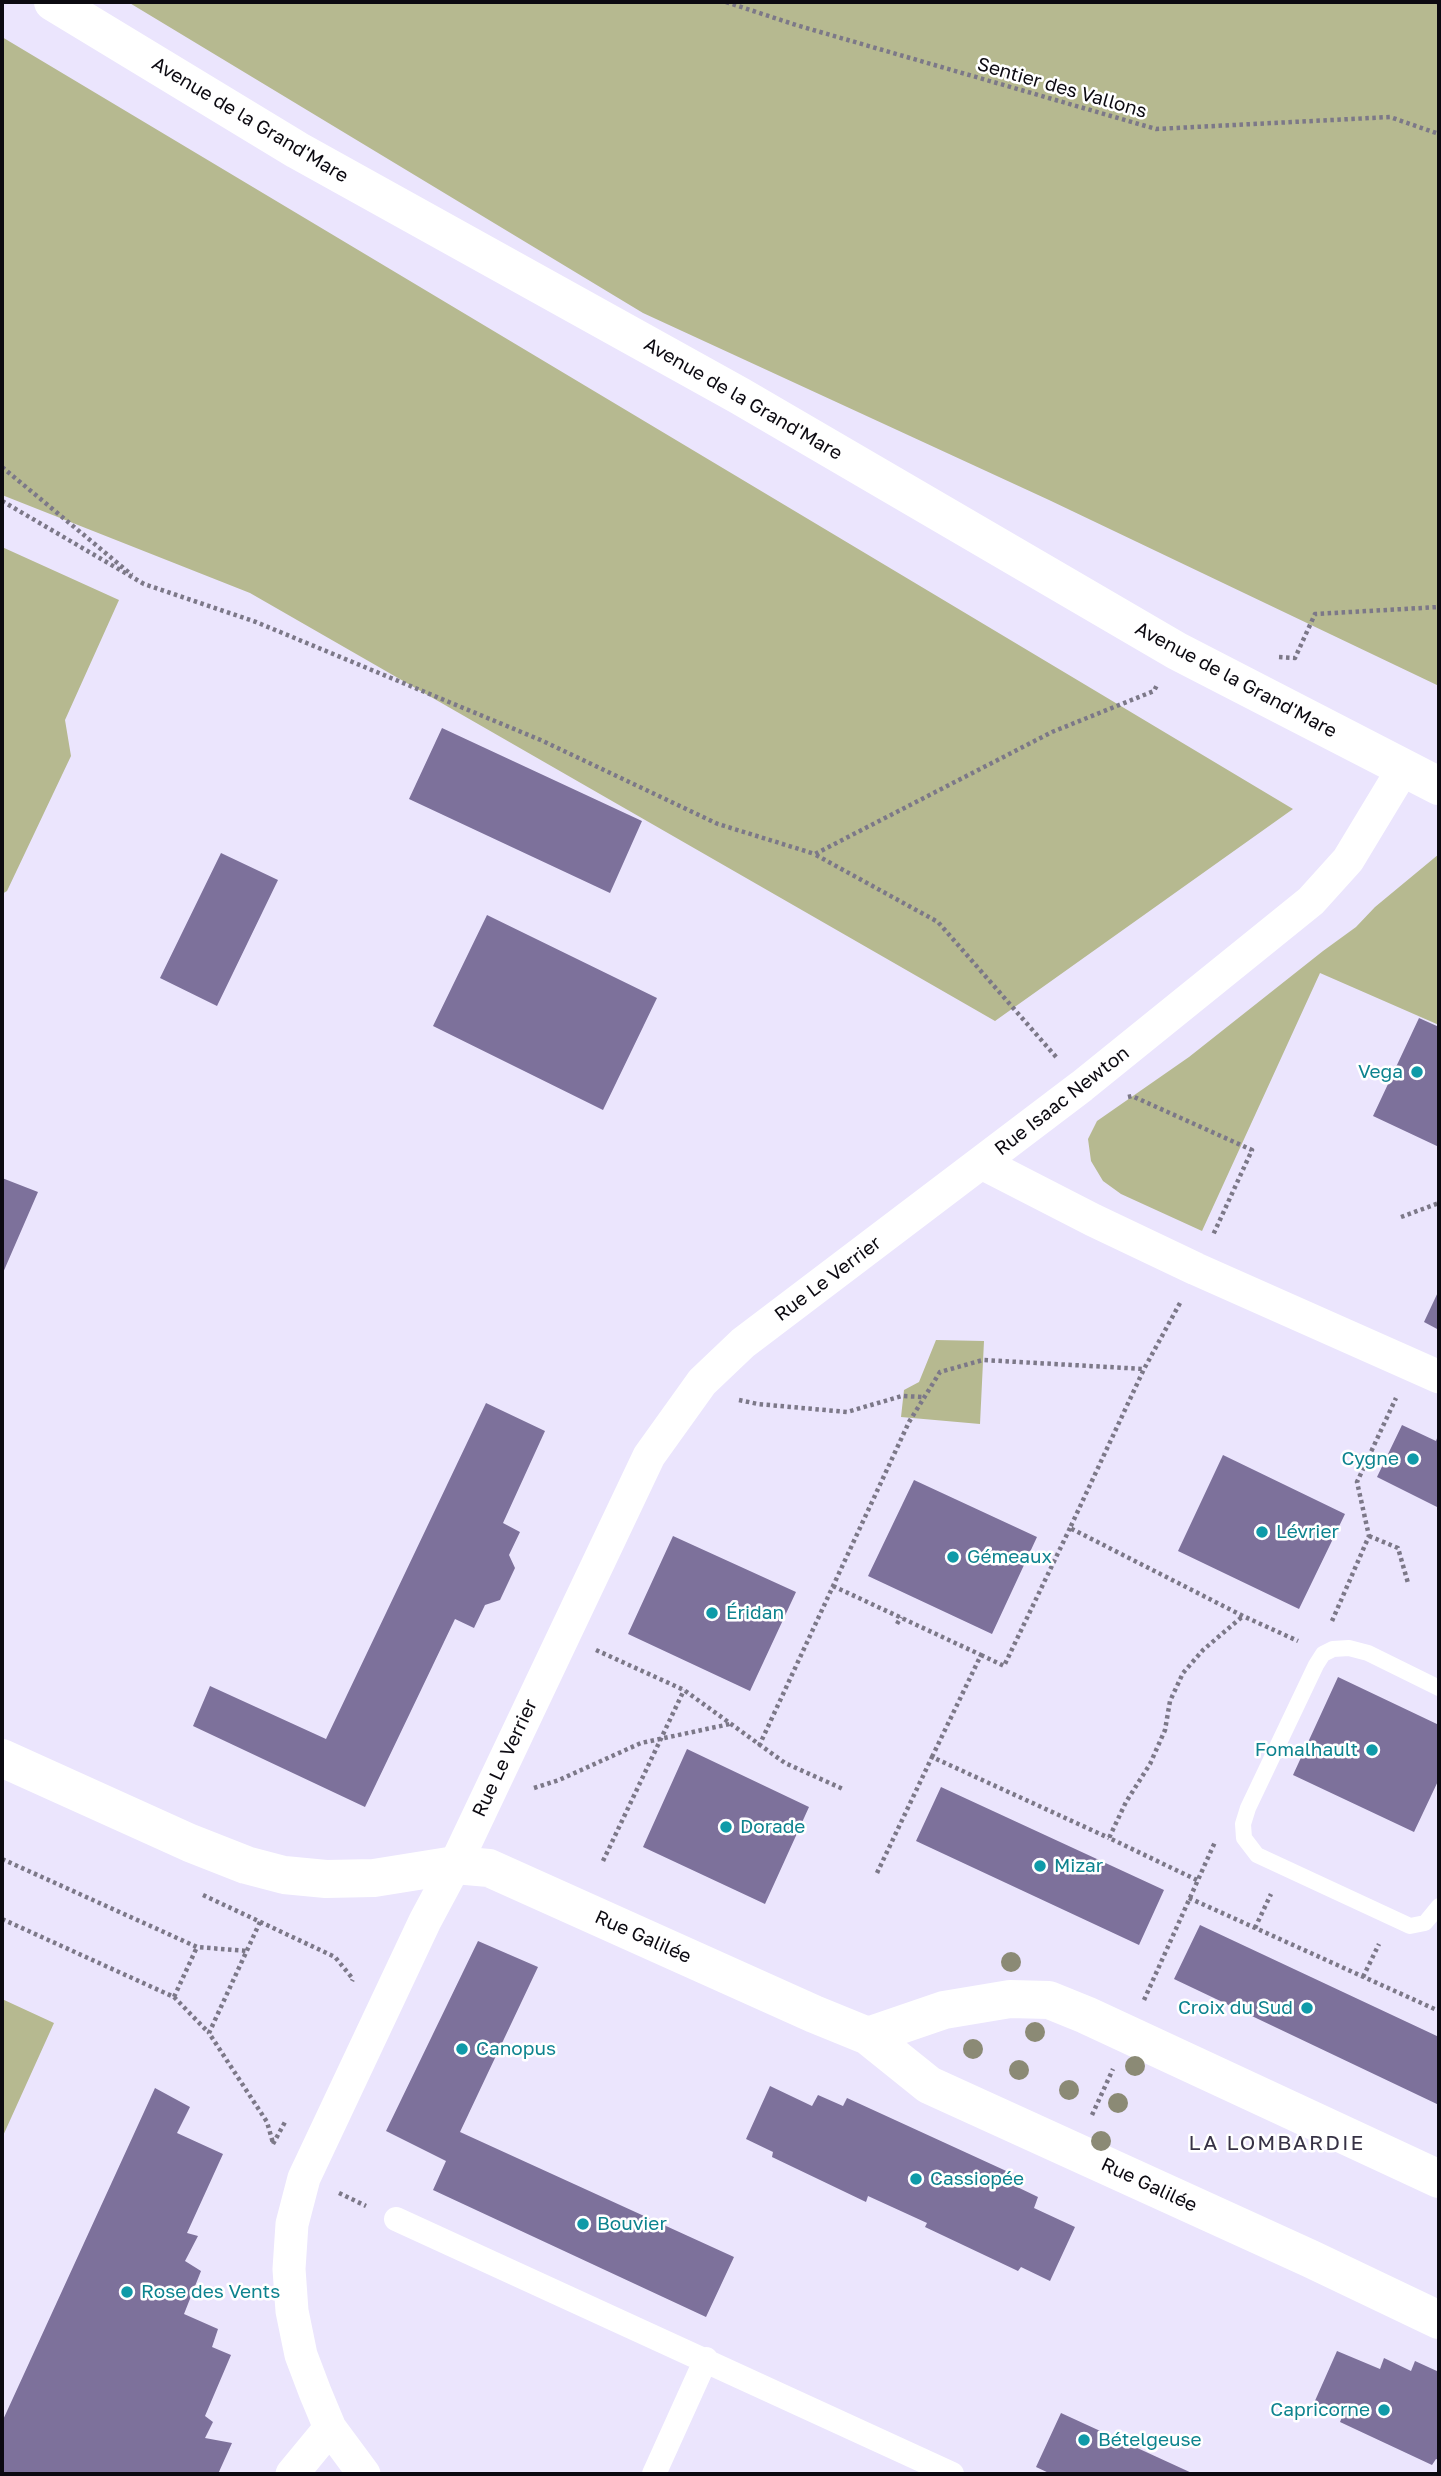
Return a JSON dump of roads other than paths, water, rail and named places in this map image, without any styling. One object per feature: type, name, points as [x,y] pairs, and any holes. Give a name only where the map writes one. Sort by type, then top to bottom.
[{"type":"street","name":"Avenue de la Grand'Mare","points":[[53,2],[297,150],[740,396],[1177,651],[1439,786]]},
{"type":"street","name":"Rue Isaac Newton","points":[[1403,769],[1348,860],[1311,901],[982,1163],[1196,1269],[1439,1377]]},
{"type":"street","name":"Rue Le Verrier","points":[[364,2474],[331,2428],[301,2355],[292,2311],[289,2269],[292,2224],[304,2178],[425,1921],[455,1865],[649,1456],[702,1382],[743,1343],[982,1163]]},
{"type":"street","name":"Rue Galilée","points":[[2,1758],[190,1843],[247,1865],[284,1875],[326,1879],[374,1878],[455,1865],[489,1867],[868,2036],[929,2085],[1439,2320]]},
{"type":"street","points":[[868,2036],[944,2010],[1010,1999],[1048,2000],[1086,2015],[1439,2179]]},
{"type":"street","points":[[396,2219],[952,2474]]},
{"type":"street","points":[[654,2474],[706,2359]]},
{"type":"street","points":[[292,2474],[331,2428]]},
{"type":"lane","points":[[1439,1688],[1368,1653],[1349,1648],[1333,1649],[1323,1654],[1248,1808],[1243,1824],[1244,1838],[1257,1855],[1410,1926],[1425,1923],[1439,1906]]},
{"type":"place","name":"Vega","points":[[1417,1072]]},
{"type":"place","name":"Cygne","points":[[1413,1459]]},
{"type":"place","name":"Lévrier","points":[[1262,1532]]},
{"type":"place","name":"Gémeaux","points":[[953,1557]]},
{"type":"place","name":"Éridan","points":[[712,1613]]},
{"type":"place","name":"Fomalhault","points":[[1372,1750]]},
{"type":"place","name":"Dorade","points":[[726,1827]]},
{"type":"place","name":"Mizar","points":[[1040,1866]]},
{"type":"place","name":"Croix du Sud","points":[[1307,2008]]},
{"type":"place","name":"Canopus","points":[[462,2049]]},
{"type":"place","name":"Cassiopée","points":[[916,2179]]},
{"type":"place","name":"Bouvier","points":[[583,2224]]},
{"type":"place","name":"Rose des Vents","points":[[127,2292]]},
{"type":"place","name":"Capricorne","points":[[1384,2410]]},
{"type":"place","name":"Bételgeuse","points":[[1084,2440]]},
{"type":"district","name":"LA LOMBARDIE","points":[[1277,2143]]}]
